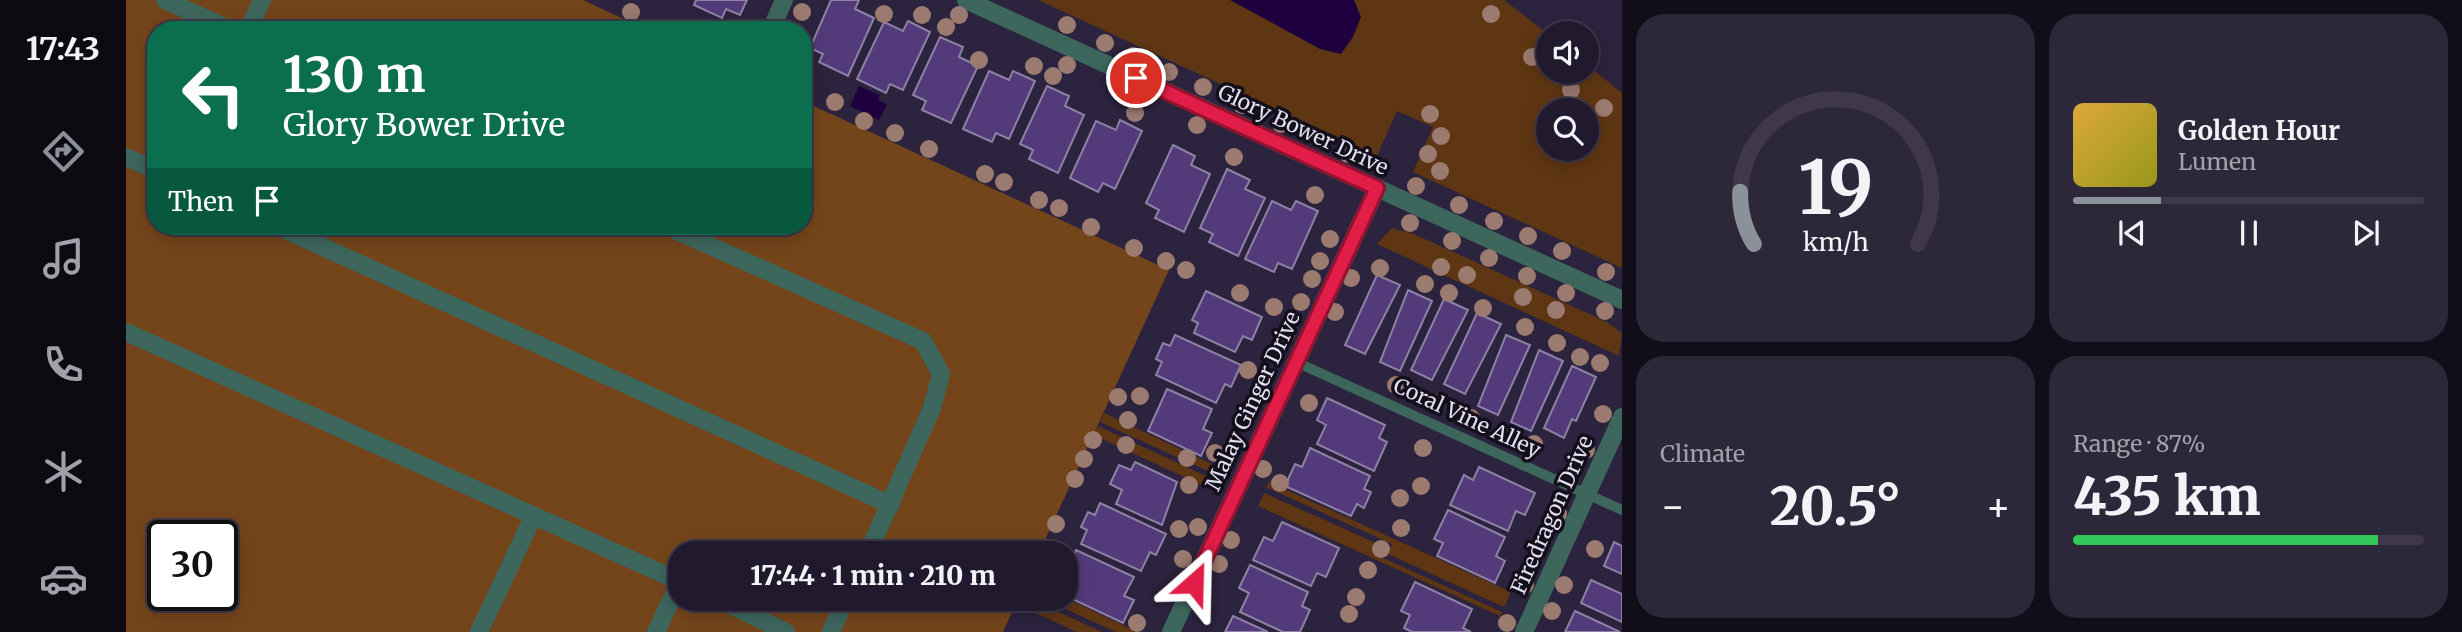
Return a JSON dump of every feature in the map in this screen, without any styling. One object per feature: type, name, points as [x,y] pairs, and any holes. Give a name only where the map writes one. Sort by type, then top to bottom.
[{"type":"street","points":[[165,0],[211,21]]},
{"type":"street","points":[[252,21],[262,0]]},
{"type":"street","points":[[775,21],[785,0]]},
{"type":"street","name":"Glory Bower Drive","points":[[966,0],[1622,300]]},
{"type":"street","points":[[126,157],[147,166]]},
{"type":"street","name":"Malay Ginger Drive","points":[[1171,632],[1377,188]]},
{"type":"street","points":[[298,235],[891,505]]},
{"type":"street","points":[[692,235],[923,341],[941,374],[932,408],[874,541]]},
{"type":"street","points":[[126,332],[668,577]]},
{"type":"street","name":"Firedragon Drive","points":[[1524,632],[1622,417]]},
{"type":"street","points":[[479,632],[533,517]]},
{"type":"street","points":[[656,632],[668,607]]},
{"type":"street","points":[[743,611],[786,632]]},
{"type":"street","points":[[831,632],[840,611]]},
{"type":"lane","name":"Coral Vine Alley","points":[[1296,362],[1622,510]]},
{"type":"shaded area","points":[[126,0],[583,0],[628,21],[147,21],[147,235],[812,235],[812,105],[1169,270],[1045,541],[668,541],[668,611],[1013,611],[1003,632],[126,632]]},
{"type":"shaded area","points":[[1038,0],[1504,0],[1536,25],[1536,84],[1599,84],[1599,75],[1622,93],[1622,268],[1413,172],[1433,127],[1397,111],[1377,156]]},
{"type":"shaded area","points":[[1230,0],[1354,0],[1361,17],[1353,37],[1341,54],[1320,49]]},
{"type":"shaded area","points":[[859,86],[880,95],[878,100],[887,104],[879,120],[850,106]]},
{"type":"shaded area","points":[[1392,228],[1414,234],[1607,322],[1622,333],[1619,356],[1377,244]]},
{"type":"shaded area","points":[[1104,413],[1216,466],[1212,473],[1100,422]]},
{"type":"shaded area","points":[[1098,426],[1210,478],[1206,487],[1093,435]]},
{"type":"shaded area","points":[[1269,482],[1511,592],[1504,607],[1388,554],[1392,544],[1266,487]]},
{"type":"shaded area","points":[[1264,493],[1376,543],[1372,553],[1502,612],[1500,616],[1258,506]]},
{"type":"shaded area","points":[[1078,604],[1137,632],[1116,632],[1070,611],[1078,611]]},
{"type":"shaded area","points":[[1031,611],[1056,611],[1102,632],[1077,632]]},
{"type":"building","points":[[696,0],[747,0],[740,15],[726,9],[722,18],[694,5]]},
{"type":"building","points":[[831,0],[859,0],[855,9],[874,18],[848,76],[819,62],[823,54],[812,49]]},
{"type":"building","points":[[908,21],[930,32],[903,90],[890,84],[886,93],[857,79],[884,22],[903,31]]},
{"type":"building","points":[[940,37],[963,47],[959,57],[978,66],[951,123],[922,110],[926,101],[913,95]]},
{"type":"building","points":[[989,71],[1009,80],[1013,71],[1035,81],[1009,139],[996,133],[992,142],[963,129]]},
{"type":"building","points":[[1047,86],[1069,96],[1065,106],[1084,115],[1058,173],[1029,159],[1033,150],[1020,144]]},
{"type":"building","points":[[1120,120],[1142,131],[1115,189],[1103,183],[1098,192],[1070,178],[1096,121],[1116,130]]},
{"type":"building","points":[[1173,145],[1195,156],[1191,165],[1210,174],[1184,232],[1155,218],[1159,210],[1146,203]]},
{"type":"building","points":[[1227,169],[1250,180],[1245,189],[1265,198],[1238,256],[1209,242],[1213,234],[1200,228]]},
{"type":"building","points":[[1272,201],[1291,210],[1296,201],[1318,211],[1292,269],[1278,263],[1274,272],[1245,259]]},
{"type":"building","points":[[1377,275],[1400,285],[1365,354],[1345,345]]},
{"type":"building","points":[[1408,290],[1432,301],[1400,371],[1380,362]]},
{"type":"building","points":[[1206,291],[1262,317],[1252,340],[1243,336],[1235,352],[1194,333],[1198,323],[1192,320]]},
{"type":"building","points":[[1444,299],[1468,310],[1432,380],[1411,370]]},
{"type":"building","points":[[1477,313],[1501,324],[1465,394],[1444,384]]},
{"type":"building","points":[[1175,335],[1241,365],[1231,387],[1225,384],[1216,403],[1156,375],[1162,362],[1156,359],[1163,343],[1170,346]]},
{"type":"building","points":[[1506,335],[1530,345],[1498,415],[1478,406]]},
{"type":"building","points":[[1539,350],[1563,361],[1531,431],[1511,422]]},
{"type":"building","points":[[1572,366],[1596,377],[1576,421],[1572,419],[1564,438],[1544,428]]},
{"type":"building","points":[[1167,389],[1212,409],[1203,429],[1212,433],[1201,456],[1148,431]]},
{"type":"building","points":[[1327,398],[1385,425],[1379,438],[1387,442],[1374,471],[1317,444],[1326,425],[1317,420]]},
{"type":"building","points":[[1310,448],[1370,476],[1364,489],[1371,492],[1364,508],[1357,504],[1351,516],[1285,486],[1295,464],[1302,467]]},
{"type":"building","points":[[1135,462],[1177,482],[1162,525],[1116,504],[1122,490],[1110,484],[1119,465],[1131,470]]},
{"type":"building","points":[[1479,467],[1535,493],[1525,515],[1516,511],[1508,531],[1450,505],[1464,475],[1473,480]]},
{"type":"building","points":[[1100,503],[1166,534],[1156,555],[1150,552],[1141,571],[1081,544],[1087,530],[1081,527],[1088,512],[1095,515]]},
{"type":"building","points":[[1448,510],[1505,537],[1496,556],[1505,561],[1495,583],[1437,556],[1443,543],[1434,539]]},
{"type":"building","points":[[1282,522],[1339,548],[1326,577],[1317,573],[1311,586],[1253,560],[1264,537],[1273,541]]},
{"type":"building","points":[[1614,542],[1622,546],[1622,574],[1604,566]]},
{"type":"building","points":[[1078,551],[1134,577],[1124,596],[1134,600],[1123,623],[1078,602]]},
{"type":"building","points":[[1250,565],[1308,592],[1302,606],[1310,610],[1300,632],[1283,632],[1240,612],[1249,593],[1239,588]]},
{"type":"building","points":[[1591,580],[1622,594],[1622,622],[1581,603]]},
{"type":"building","points":[[1415,582],[1472,609],[1463,628],[1471,632],[1412,632],[1404,628],[1410,615],[1401,611]]},
{"type":"building","points":[[1575,611],[1620,632],[1565,632]]},
{"type":"building","points":[[1233,616],[1268,632],[1225,632]]},
{"type":"route","points":[[1136,78],[1377,188],[1194,583]]}]
